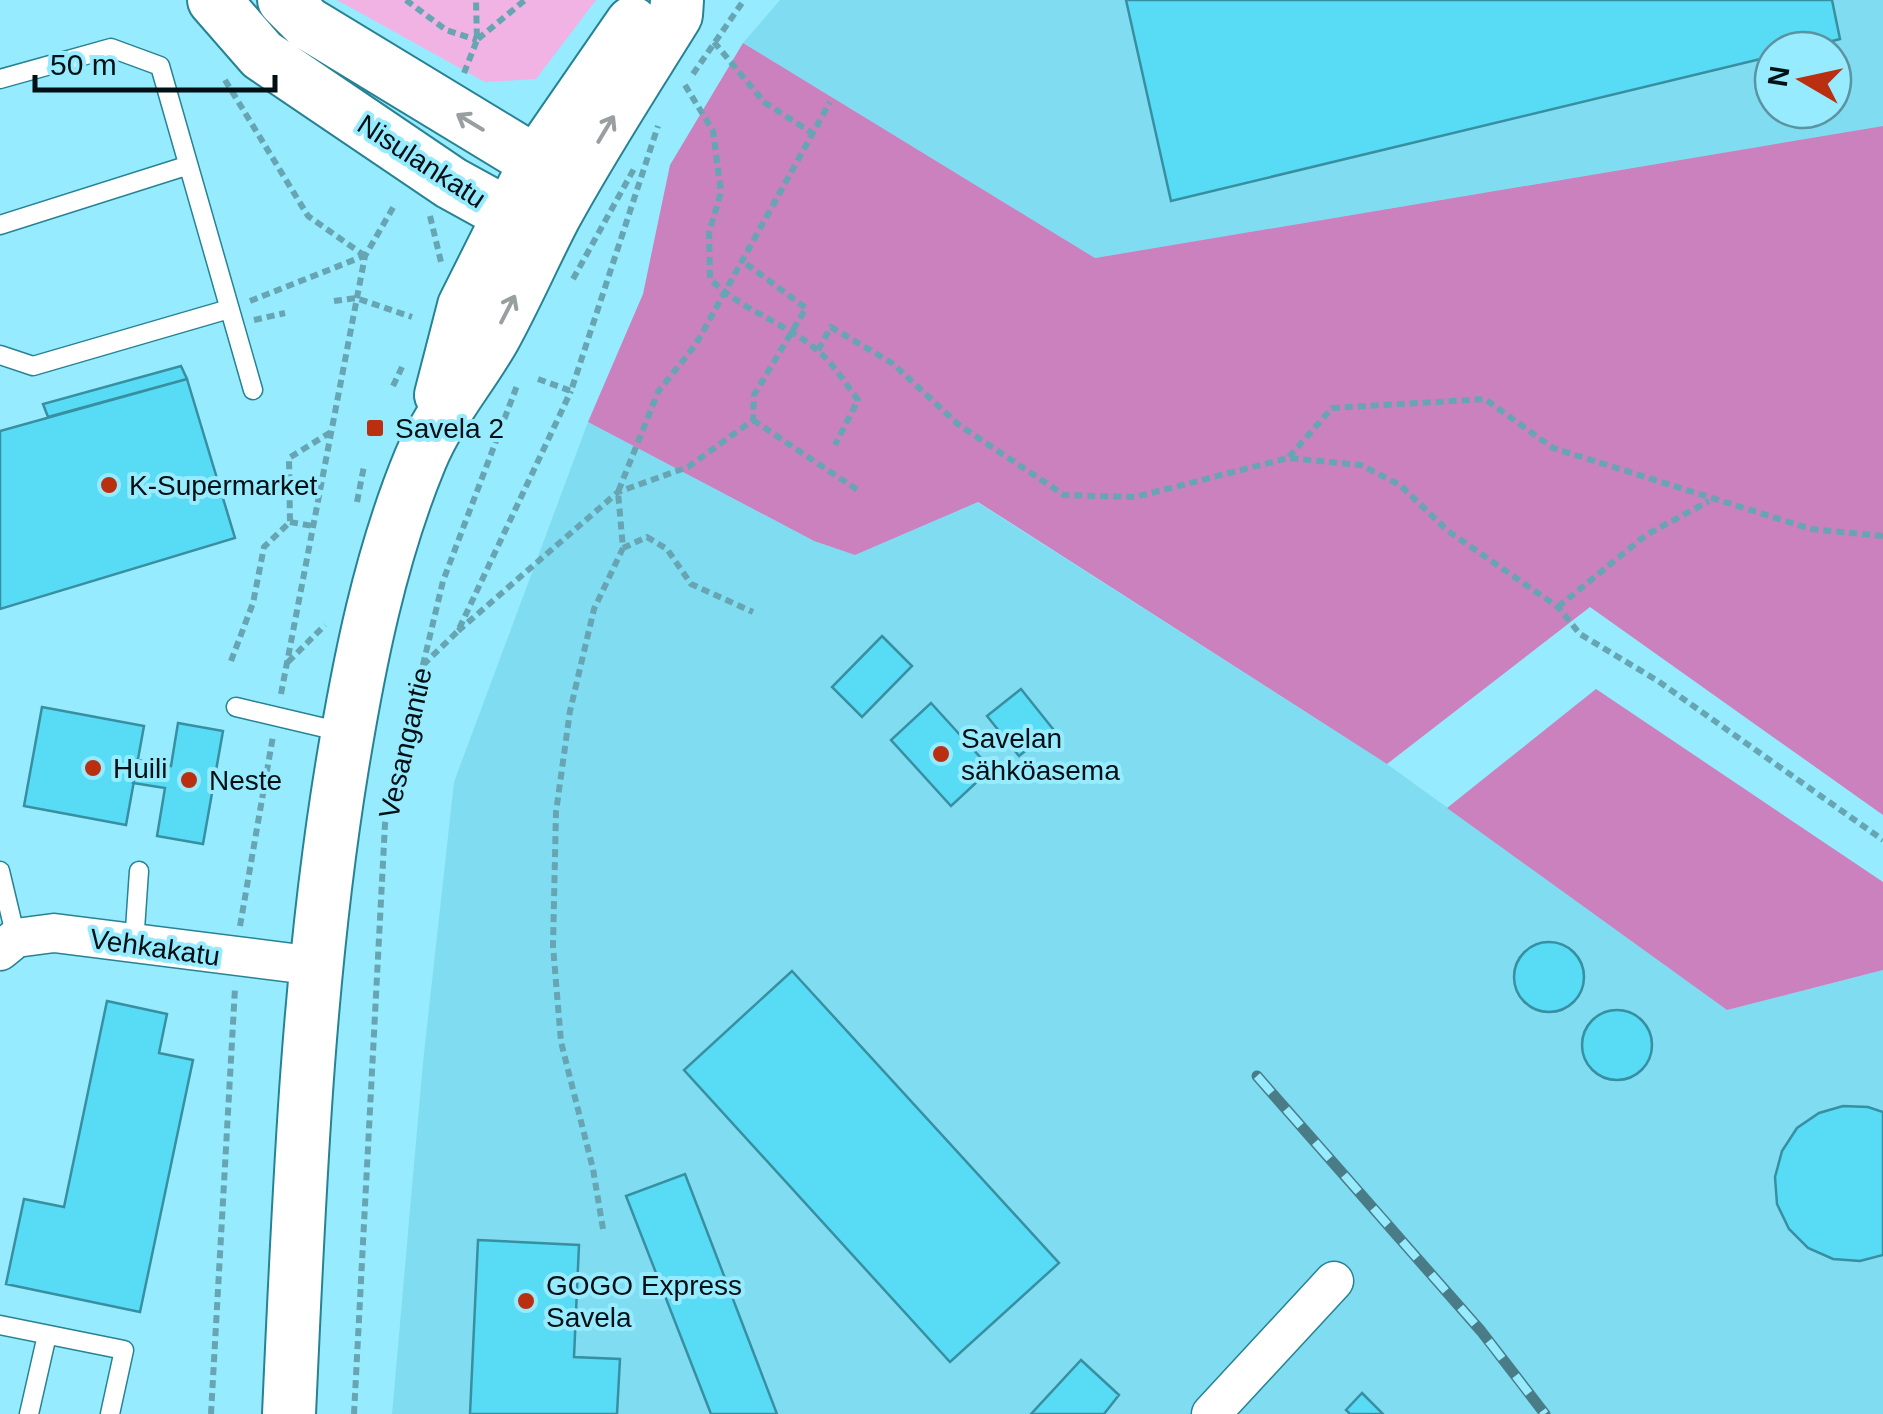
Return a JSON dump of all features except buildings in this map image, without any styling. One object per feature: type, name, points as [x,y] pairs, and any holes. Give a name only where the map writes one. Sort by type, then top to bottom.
[{"type":"main road","name":"Nisulankatu","points":[[214,0],[262,54],[450,183],[533,214]]},
{"type":"main road","name":"Nisulankatu","points":[[284,0],[307,23],[536,162]]},
{"type":"main road","name":"Vesangantie","points":[[533,214],[536,162],[648,0]]},
{"type":"main road","name":"Vesangantie","points":[[289,1414],[299,1197],[316,966],[332,829],[358,669],[387,562],[418,464],[437,421],[443,379],[464,306],[676,15],[677,0]]},
{"type":"street","name":"Vehkakatu","points":[[8,944],[54,933],[316,966]]},
{"type":"street","points":[[1210,1414],[1334,1280]]},
{"type":"lane","points":[[0,79],[111,48],[160,66],[253,390]]},
{"type":"lane","points":[[0,225],[186,166]]},
{"type":"lane","points":[[0,355],[33,366],[229,309]]},
{"type":"lane","points":[[236,707],[348,733]]},
{"type":"lane","points":[[0,871],[8,944]]},
{"type":"lane","points":[[134,944],[139,871]]},
{"type":"lane","points":[[0,1325],[124,1350],[110,1414]]},
{"type":"lane","points":[[29,1414],[47,1335]]},
{"type":"path","points":[[406,0],[446,30],[477,40]]},
{"type":"path","points":[[476,0],[477,40]]},
{"type":"path","points":[[477,40],[525,0]]},
{"type":"path","points":[[676,98],[744,0]]},
{"type":"path","points":[[714,42],[764,102],[812,133]]},
{"type":"path","points":[[216,65],[308,216],[365,256]]},
{"type":"path","points":[[685,85],[712,131],[721,192],[709,233],[710,279],[724,293],[818,350],[858,400],[835,445]]},
{"type":"path","points":[[603,1229],[593,1169],[561,1042],[553,946],[556,812],[570,711],[594,608],[622,548],[618,492],[658,392],[696,344],[830,102]]},
{"type":"path","points":[[458,631],[570,391],[659,122],[567,291]]},
{"type":"path","points":[[211,1414],[235,958],[276,717],[356,298],[365,256],[394,206]]},
{"type":"path","points":[[428,210],[441,263]]},
{"type":"path","points":[[229,309],[365,256]]},
{"type":"path","points":[[740,260],[806,308],[754,395],[753,420]]},
{"type":"path","points":[[334,301],[356,298],[412,317]]},
{"type":"path","points":[[818,350],[831,327],[855,338],[892,364],[960,425],[1064,495],[1135,497],[1288,458],[1361,465],[1400,485],[1448,531],[1558,607],[1580,634],[1658,681],[1883,840]]},
{"type":"path","points":[[393,386],[410,351]]},
{"type":"path","name":"Vesangantie","points":[[354,1414],[385,824],[443,581],[521,376]]},
{"type":"path","points":[[538,378],[570,391]]},
{"type":"path","points":[[1288,458],[1332,408],[1484,400],[1553,448],[1811,530],[1883,536]]},
{"type":"path","points":[[423,666],[618,492],[688,467],[753,420]]},
{"type":"path","points":[[753,420],[860,491]]},
{"type":"path","points":[[231,661],[253,604],[264,547],[290,522],[289,458],[331,432]]},
{"type":"path","points":[[1558,607],[1646,535],[1710,500]]},
{"type":"path","points":[[290,522],[313,526]]},
{"type":"path","points":[[622,548],[647,536],[668,549],[690,584],[754,612]]},
{"type":"shaded area","points":[[337,0],[596,0],[536,79],[485,82]]},
{"type":"shaded area","points":[[780,0],[1883,0],[1883,126],[1095,258],[743,43]]},
{"type":"shaded area","points":[[743,43],[1095,258],[1883,126],[1883,815],[1590,607],[1387,764],[978,502],[855,555],[814,541],[588,422],[643,294],[670,165]]},
{"type":"shaded area","points":[[588,422],[814,541],[855,555],[977,502],[1387,764],[1727,1010],[1883,970],[1883,1414],[392,1414],[423,1062],[454,782]]},
{"type":"shaded area","points":[[1596,689],[1883,882],[1883,970],[1727,1010],[1447,808]]},
{"type":"railway","points":[[1257,1076],[1481,1331],[1545,1414]]},
{"type":"place","name":"Savela 2","points":[[375,428]]},
{"type":"place","name":"K-Supermarket","points":[[109,485]]},
{"type":"place","name":"Savelan sähköasema","points":[[941,754]]},
{"type":"place","name":"Huili","points":[[93,768]]},
{"type":"place","name":"Neste","points":[[189,780]]},
{"type":"place","name":"GOGO Express Savela","points":[[526,1301]]}]
